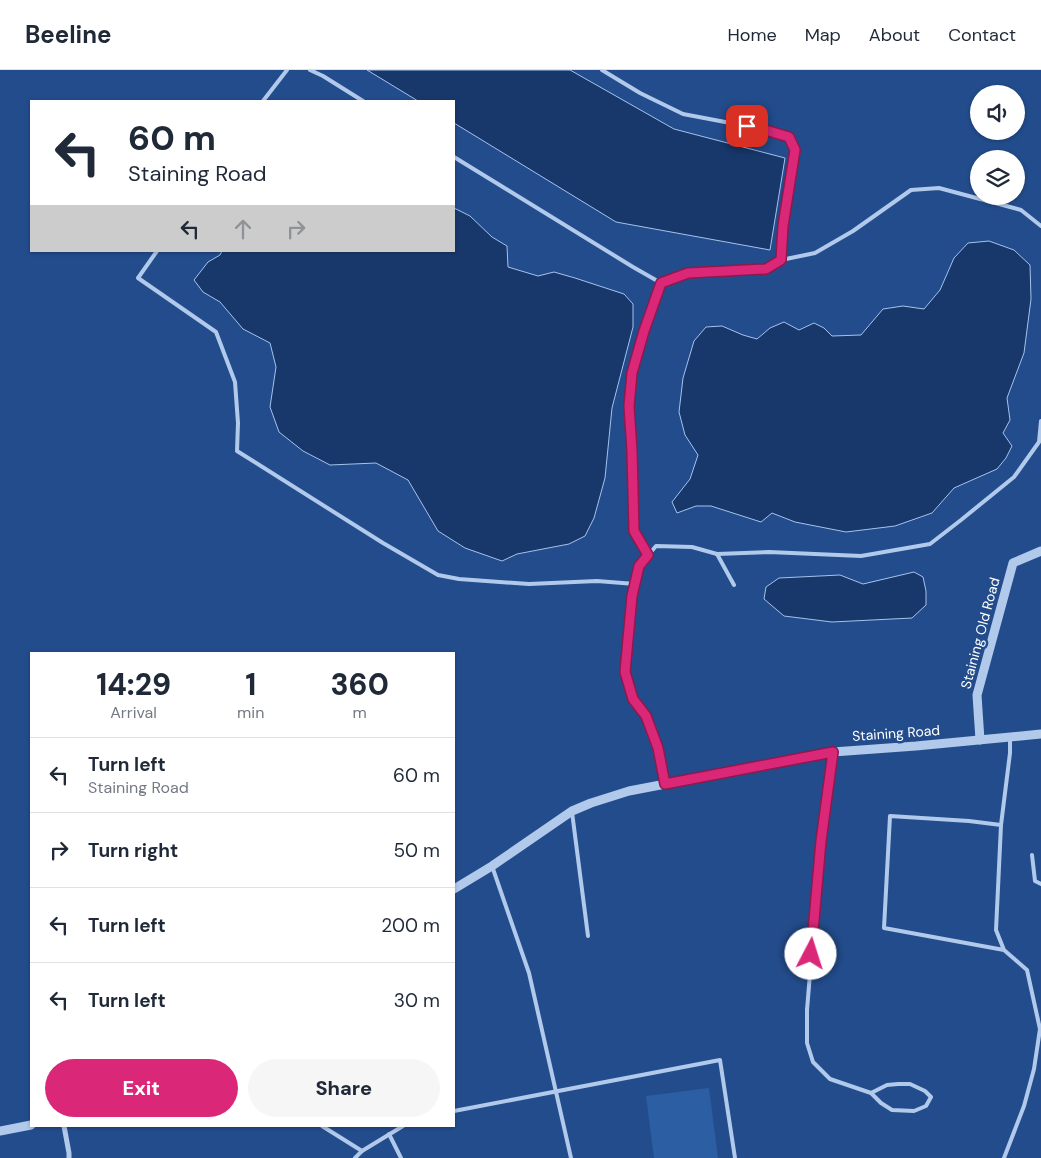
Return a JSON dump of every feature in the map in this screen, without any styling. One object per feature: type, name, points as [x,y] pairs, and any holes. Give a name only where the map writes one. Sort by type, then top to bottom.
[{"type":"street","name":"Staining Old Road","points":[[980,740],[977,694],[1013,563],[1041,551]]},
{"type":"street","name":"Staining Road","points":[[455,888],[492,866],[572,811],[612,796],[833,752],[1041,734]]},
{"type":"street","points":[[0,1131],[30,1125]]},
{"type":"street","points":[[64,1127],[70,1158]]},
{"type":"lane","points":[[264,100],[287,70]]},
{"type":"lane","points":[[310,70],[361,100]]},
{"type":"lane","points":[[602,70],[640,93],[683,114],[762,129],[789,137],[795,150],[783,226],[781,260]]},
{"type":"lane","points":[[455,158],[633,268],[661,283],[688,273],[766,269],[781,260],[815,253],[852,231],[912,190],[939,188],[1021,210],[1041,226]]},
{"type":"lane","points":[[156,252],[138,278],[216,332],[235,382],[238,423],[237,451],[438,575],[459,579],[529,584],[597,581],[635,584]]},
{"type":"lane","points":[[648,555],[634,531],[629,406],[632,373],[661,283]]},
{"type":"lane","points":[[665,784],[658,748],[646,716],[633,699],[625,672],[632,596],[639,566],[656,546],[692,547],[717,554],[769,552],[861,556],[930,544],[1014,477],[1039,442],[1041,421]]},
{"type":"lane","points":[[717,554],[734,585]]},
{"type":"lane","points":[[1004,1158],[1024,1106],[1034,1070],[1040,1029],[1027,970],[1004,950],[996,930],[1001,825],[1010,753],[1010,737]]},
{"type":"lane","points":[[833,752],[819,861],[807,1010],[807,1043],[813,1062],[830,1079],[871,1093],[880,1103],[892,1110],[914,1111],[926,1106],[931,1097],[925,1091],[910,1084],[887,1085],[871,1093]]},
{"type":"lane","points":[[572,811],[588,936]]},
{"type":"lane","points":[[1001,825],[890,816],[884,928],[1004,950]]},
{"type":"lane","points":[[1032,855],[1035,881],[1041,884]]},
{"type":"lane","points":[[492,866],[529,973],[571,1158]]},
{"type":"lane","points":[[455,1111],[720,1060],[735,1158]]},
{"type":"lane","points":[[324,1127],[362,1151]]},
{"type":"lane","points":[[355,1158],[362,1151],[401,1127]]},
{"type":"lane","points":[[389,1134],[401,1158]]},
{"type":"shaded area","points":[[367,70],[570,70],[674,129],[785,158],[770,250],[616,222],[455,124],[455,100],[416,100]]},
{"type":"shaded area","points":[[455,208],[470,216],[492,237],[507,246],[508,267],[538,276],[554,272],[624,294],[633,304],[633,327],[612,408],[605,478],[594,518],[585,536],[569,544],[517,554],[502,561],[465,548],[438,531],[408,480],[376,463],[330,465],[303,451],[279,432],[270,407],[276,367],[270,343],[243,329],[220,302],[203,292],[194,280],[208,262],[220,255],[222,252],[455,252]]},
{"type":"shaded area","points":[[989,241],[1014,250],[1030,265],[1031,299],[1024,353],[1007,398],[1010,420],[1003,433],[1012,446],[1006,458],[997,469],[954,488],[932,513],[895,526],[846,532],[795,522],[772,513],[761,522],[711,506],[696,506],[677,513],[672,502],[690,479],[698,455],[685,435],[679,412],[683,378],[694,341],[706,327],[722,326],[757,339],[770,328],[784,322],[799,330],[814,323],[824,328],[832,336],[861,335],[883,309],[903,306],[924,309],[940,290],[954,258],[968,243]]},
{"type":"shaded area","points":[[914,572],[923,577],[926,605],[912,618],[832,622],[784,616],[764,599],[766,587],[779,578],[840,575],[863,584]]},
{"type":"shaded area","points":[[709,1088],[718,1158],[654,1158],[646,1096]]},
{"type":"route","points":[[747,126],[789,137],[795,150],[783,226],[781,260],[766,269],[688,273],[661,283],[655,298],[632,373],[629,406],[634,531],[648,555],[639,566],[632,596],[625,672],[633,699],[646,716],[658,748],[665,784],[833,752],[821,841],[811,954]]}]
